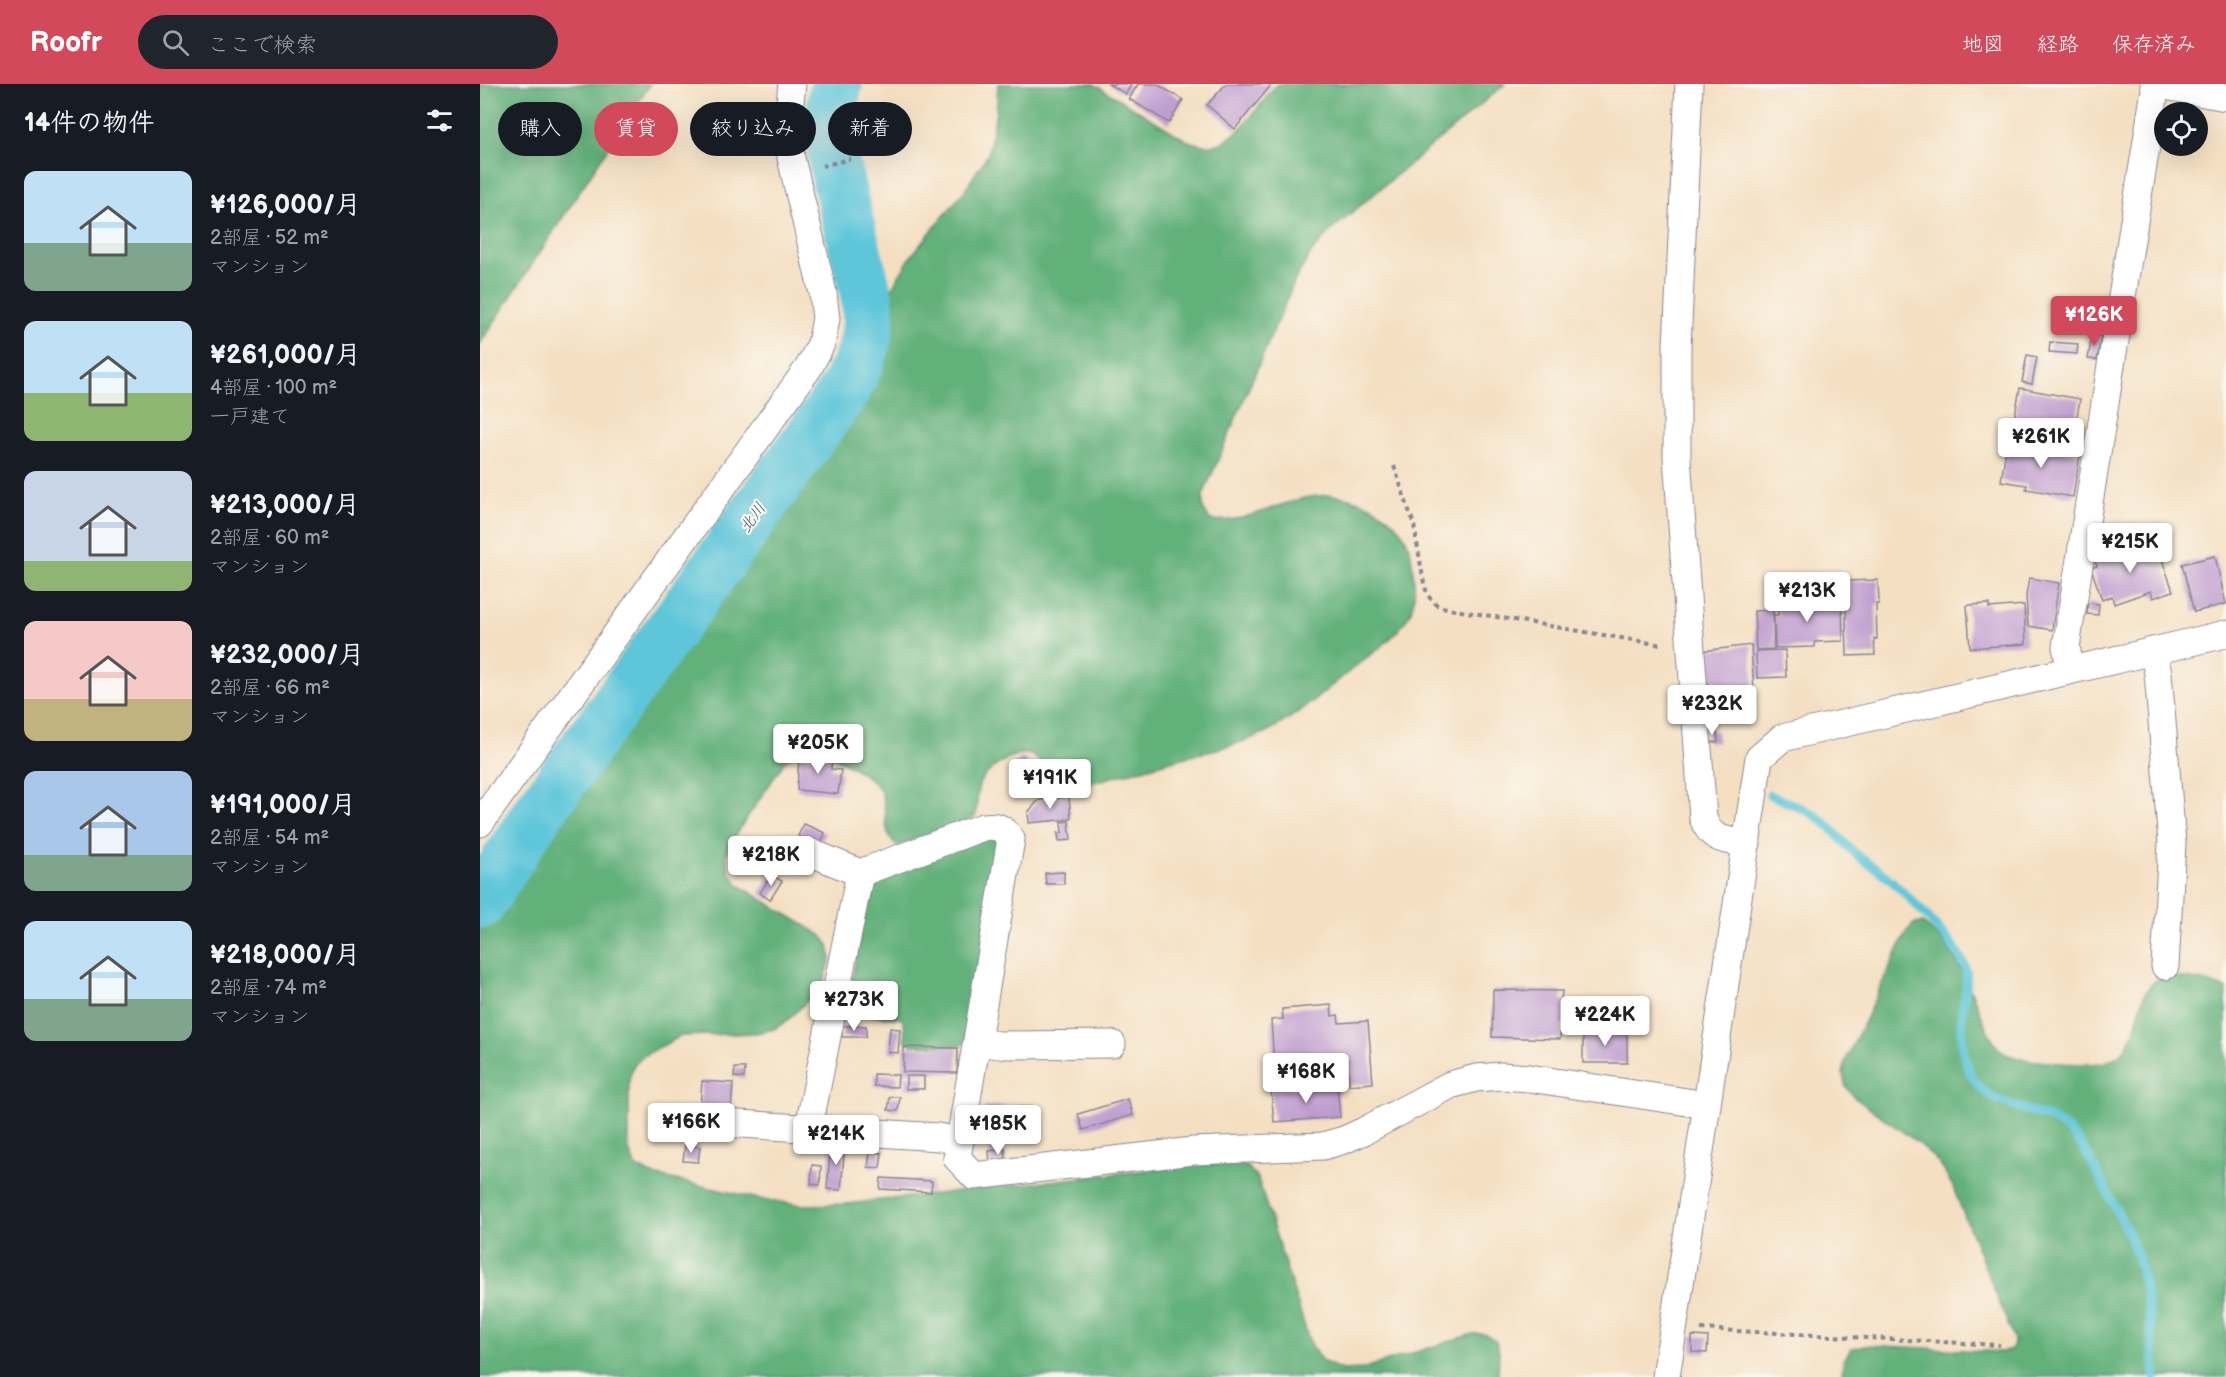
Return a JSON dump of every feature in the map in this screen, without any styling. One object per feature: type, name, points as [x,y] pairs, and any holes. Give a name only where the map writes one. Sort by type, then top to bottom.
[{"type":"street","points":[[480,823],[809,367],[821,344],[826,319],[823,293],[790,158],[788,120],[792,84]]},
{"type":"street","points":[[1689,84],[1676,402],[1678,480],[1703,818],[1707,828],[1714,836],[1747,843]]},
{"type":"street","points":[[2072,670],[2066,646],[2155,84],[2226,97]]},
{"type":"street","points":[[1666,1377],[1759,758],[1782,738],[2226,634]]},
{"type":"street","points":[[2153,651],[2158,673],[2172,843],[2165,966]]},
{"type":"street","points":[[807,851],[860,873],[982,827],[994,825],[1004,830],[1011,839],[957,1158],[974,1176],[1193,1151],[1323,1146],[1354,1136],[1450,1085],[1476,1078],[1502,1076],[1707,1105]]},
{"type":"street","points":[[810,1129],[860,873]]},
{"type":"street","points":[[977,1042],[999,1046],[1112,1044]]},
{"type":"street","points":[[694,1121],[938,1137],[960,1141]]},
{"type":"path","points":[[820,166],[850,159]]},
{"type":"path","points":[[1394,466],[1414,525],[1424,584],[1428,596],[1437,605],[1449,609],[1672,646],[1690,645]]},
{"type":"path","points":[[1674,1326],[2000,1345]]},
{"type":"green space","points":[[480,84],[650,84],[638,102],[594,102],[594,156],[603,156],[480,344]]},
{"type":"green space","points":[[998,84],[1094,84],[1186,140],[1209,145],[1218,144],[1233,135],[1277,84],[1505,84],[1329,232],[1311,253],[1295,280],[1203,495],[1203,509],[1210,520],[1242,518],[1290,502],[1322,496],[1350,498],[1373,508],[1394,523],[1408,543],[1414,576],[1410,613],[1399,630],[1384,644],[1301,710],[1268,731],[1248,740],[1076,787],[1066,786],[1054,780],[1033,756],[1026,754],[1010,757],[982,779],[978,789],[975,817],[898,846],[889,835],[880,790],[868,778],[828,755],[811,750],[798,752],[786,760],[732,840],[726,856],[729,872],[740,886],[821,935],[829,945],[831,958],[825,979],[819,989],[788,1020],[774,1029],[756,1033],[681,1036],[643,1056],[633,1066],[629,1080],[629,1150],[635,1166],[649,1174],[764,1200],[804,1205],[846,1204],[1194,1165],[1235,1163],[1248,1167],[1258,1179],[1311,1346],[1322,1361],[1342,1370],[1362,1369],[1473,1334],[1485,1334],[1496,1341],[1499,1352],[1498,1377],[480,1377],[480,925],[505,881],[544,823],[855,395],[872,362],[878,331],[891,289],[912,255],[965,190],[988,154],[996,112]]},
{"type":"green space","points":[[985,836],[998,836],[967,1041],[956,1046],[912,1045],[905,1040],[904,1022],[900,1018],[850,1014],[846,1009],[870,885],[878,877]]},
{"type":"green space","points":[[1923,923],[1944,942],[1952,954],[1966,979],[1995,1044],[2001,1051],[2018,1058],[2082,1064],[2110,1060],[2123,1051],[2131,1038],[2145,994],[2152,984],[2163,978],[2172,977],[2206,982],[2226,989],[2226,1377],[1842,1377],[1843,1362],[1851,1349],[1865,1345],[2004,1352],[2011,1349],[2014,1344],[2014,1339],[1952,1185],[1940,1164],[1921,1145],[1855,1098],[1846,1087],[1843,1075],[1845,1062],[1907,931],[1914,924]]},
{"type":"building","points":[[1108,84],[1131,84],[1126,94]]},
{"type":"building","points":[[1138,84],[1157,84],[1183,100],[1169,123],[1129,99]]},
{"type":"building","points":[[1226,84],[1272,84],[1235,129],[1207,105]]},
{"type":"building","points":[[2096,313],[2105,314],[2102,330],[2094,328]]},
{"type":"building","points":[[2092,334],[2101,336],[2097,360],[2088,359]]},
{"type":"building","points":[[2050,342],[2078,344],[2077,354],[2049,352]]},
{"type":"building","points":[[2027,355],[2037,357],[2032,384],[2022,382]]},
{"type":"building","points":[[2020,388],[2080,399],[2071,451],[2010,441]]},
{"type":"building","points":[[2007,443],[2080,455],[2073,497],[2026,489],[2027,485],[2001,481]]},
{"type":"building","points":[[2119,538],[2125,556],[2139,551],[2140,555],[2158,548],[2173,591],[2153,598],[2151,591],[2114,604],[2112,596],[2102,600],[2091,568],[2097,566],[2093,556],[2108,551],[2105,543]]},
{"type":"building","points":[[2215,556],[2226,604],[2194,612],[2182,564]]},
{"type":"building","points":[[2029,578],[2059,583],[2052,630],[2028,626],[2026,596]]},
{"type":"building","points":[[1878,580],[1879,604],[1876,604],[1875,655],[1847,656],[1845,581]]},
{"type":"building","points":[[1817,598],[1817,605],[1842,604],[1843,641],[1815,642],[1815,647],[1775,648],[1774,615],[1778,615],[1778,599]]},
{"type":"building","points":[[2088,603],[2099,604],[2098,615],[2087,614]]},
{"type":"building","points":[[1989,604],[1989,608],[2024,605],[2026,644],[1970,648],[1967,605]]},
{"type":"building","points":[[1773,610],[1774,649],[1756,650],[1754,611]]},
{"type":"building","points":[[1751,645],[1754,690],[1735,691],[1734,687],[1705,689],[1702,651]]},
{"type":"building","points":[[1785,650],[1786,677],[1757,678],[1756,651]]},
{"type":"building","points":[[1707,731],[1717,731],[1718,742],[1708,742]]},
{"type":"building","points":[[799,756],[832,758],[831,769],[841,770],[838,794],[797,790]]},
{"type":"building","points":[[1023,757],[1039,777],[1022,789],[1007,769]]},
{"type":"building","points":[[1069,797],[1071,819],[1029,823],[1028,812],[1039,800]]},
{"type":"building","points":[[1069,821],[1071,840],[1059,841],[1058,833],[1062,833],[1061,822]]},
{"type":"building","points":[[804,824],[825,833],[820,846],[798,836]]},
{"type":"building","points":[[1064,872],[1064,884],[1046,884],[1045,873]]},
{"type":"building","points":[[771,875],[782,881],[770,900],[760,893]]},
{"type":"building","points":[[1493,990],[1562,991],[1561,1001],[1585,1001],[1584,1025],[1561,1024],[1560,1039],[1492,1037]]},
{"type":"building","points":[[1331,1005],[1332,1016],[1338,1015],[1339,1023],[1368,1021],[1373,1083],[1349,1085],[1348,1060],[1274,1065],[1271,1020],[1283,1019],[1282,1009]]},
{"type":"building","points":[[842,1026],[866,1026],[866,1037],[842,1037]]},
{"type":"building","points":[[890,1028],[900,1029],[898,1053],[888,1052]]},
{"type":"building","points":[[1583,1031],[1627,1031],[1627,1063],[1583,1063]]},
{"type":"building","points":[[904,1047],[958,1048],[957,1073],[903,1072]]},
{"type":"building","points":[[735,1068],[745,1068],[744,1078],[734,1077]]},
{"type":"building","points":[[874,1074],[898,1075],[897,1087],[874,1086]]},
{"type":"building","points":[[906,1076],[924,1076],[924,1089],[906,1089]]},
{"type":"building","points":[[702,1081],[733,1083],[731,1109],[700,1107]]},
{"type":"building","points":[[1337,1085],[1340,1117],[1274,1122],[1271,1090]]},
{"type":"building","points":[[890,1097],[900,1097],[898,1111],[888,1110]]},
{"type":"building","points":[[1128,1099],[1133,1115],[1083,1130],[1078,1114]]},
{"type":"building","points":[[984,1106],[1037,1107],[1036,1126],[984,1125]]},
{"type":"building","points":[[831,1143],[845,1144],[841,1190],[827,1189]]},
{"type":"building","points":[[685,1145],[700,1147],[698,1162],[683,1161]]},
{"type":"building","points":[[1005,1149],[1006,1160],[990,1162],[989,1151]]},
{"type":"building","points":[[870,1152],[882,1153],[880,1168],[868,1167]]},
{"type":"building","points":[[812,1165],[821,1166],[820,1185],[811,1184]]},
{"type":"building","points":[[881,1178],[932,1181],[931,1192],[880,1189]]},
{"type":"building","points":[[1692,1336],[1708,1337],[1707,1353],[1692,1352]]},
{"type":"waterway","name":"北川","points":[[480,903],[535,817],[845,389],[857,365],[866,338],[868,306],[842,199],[833,150],[832,104],[837,84]]},
{"type":"waterway","points":[[1770,795],[1808,811],[1824,822],[1850,849],[1901,890],[1960,956],[1967,976],[1962,1036],[1964,1055],[1970,1073],[1983,1090],[1992,1097],[2050,1118],[2060,1124],[2079,1143],[2089,1158],[2134,1246],[2147,1301],[2155,1377]]}]
